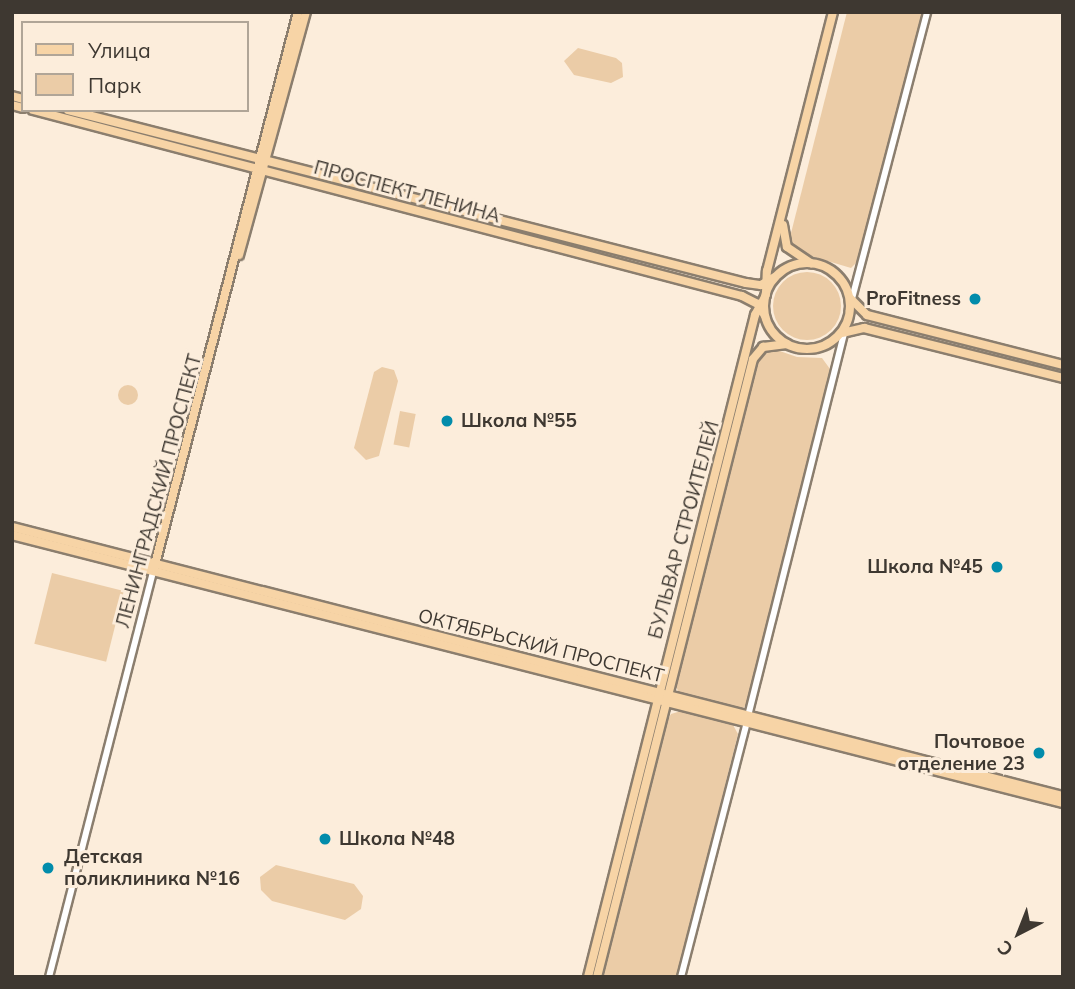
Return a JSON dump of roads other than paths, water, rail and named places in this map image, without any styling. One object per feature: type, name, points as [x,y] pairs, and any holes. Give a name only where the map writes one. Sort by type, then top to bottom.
[{"type":"main road","points":[[264,159],[298,12]]},
{"type":"main road","points":[[264,159],[306,12]]},
{"type":"main road","points":[[836,12],[781,232],[787,247],[811,263],[833,271],[850,303],[866,315],[1063,365]]},
{"type":"main road","points":[[765,316],[766,284],[836,12]]},
{"type":"main road","name":"ПРОСПЕКТ ЛЕНИНА","points":[[41,112],[742,296],[759,306]]},
{"type":"main road","name":"ПРОСПЕКТ ЛЕНИНА","points":[[76,112],[746,284],[766,284]]},
{"type":"main road","name":"ЛЕНИНГРАДСКИЙ ПРОСПЕКТ","points":[[154,567],[264,159]]},
{"type":"main road","points":[[766,284],[789,267],[811,263]]},
{"type":"main road","points":[[766,295],[775,277]]},
{"type":"main road","name":"БУЛЬВАР СТРОИТЕЛЕЙ","points":[[597,977],[662,697],[759,306],[766,295]]},
{"type":"main road","points":[[843,330],[850,303]]},
{"type":"main road","points":[[759,306],[787,344],[814,349],[843,330],[864,328],[1063,378]]},
{"type":"main road","name":"БУЛЬВАР СТРОИТЕЛЕЙ","points":[[588,977],[753,359],[762,347],[787,344]]},
{"type":"main road","name":"ОКТЯБРЬСКИЙ ПРОСПЕКТ","points":[[12,527],[154,567],[1063,803]]},
{"type":"main road","name":"ОКТЯБРЬСКИЙ ПРОСПЕКТ","points":[[12,535],[154,567]]},
{"type":"main road","name":"ОКТЯБРЬСКИЙ ПРОСПЕКТ","points":[[747,719],[1063,796]]},
{"type":"street","points":[[850,303],[927,12]]},
{"type":"street","points":[[681,977],[843,330]]},
{"type":"street","name":"ЛЕНИНГРАДСКИЙ ПРОСПЕКТ","points":[[49,977],[154,567]]},
{"type":"place","name":"ProFitness","points":[[975,299]]},
{"type":"place","name":"Школа №55","points":[[447,421]]},
{"type":"place","name":"Школа №45","points":[[997,567]]},
{"type":"place","name":"Почтовое отделение 23","points":[[1039,753]]},
{"type":"place","name":"Школа №48","points":[[325,839]]},
{"type":"place","name":"Детская поликлиника №16","points":[[48,868]]}]
